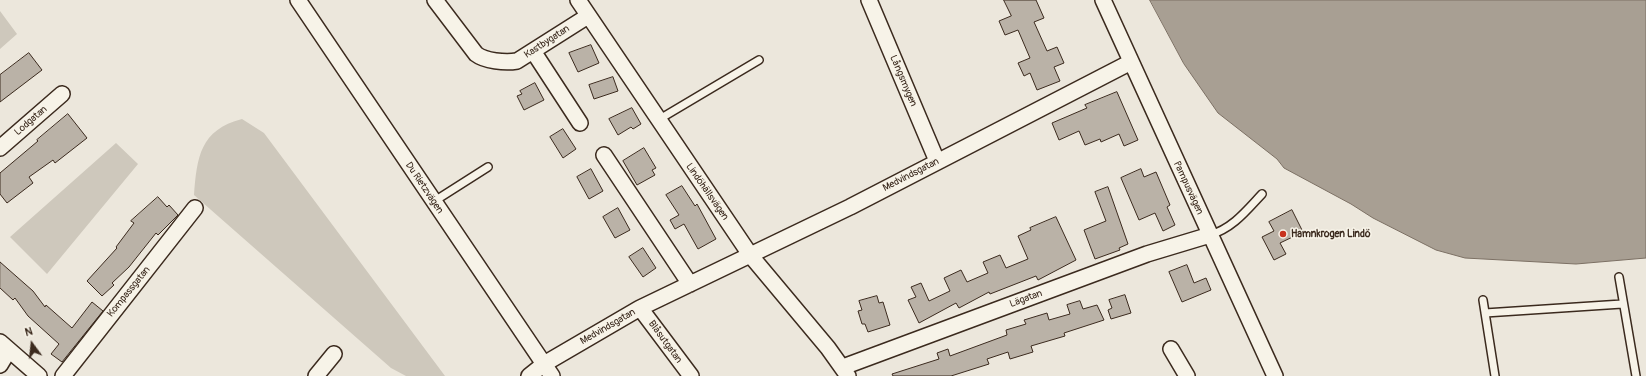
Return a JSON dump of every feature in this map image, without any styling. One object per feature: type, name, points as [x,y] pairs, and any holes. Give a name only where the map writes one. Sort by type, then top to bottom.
[{"type":"street","name":"Du Rietzvägen","points":[[298,0],[433,202],[548,370]]},
{"type":"street","name":"Kastbygatan","points":[[436,0],[481,57],[510,63],[517,61],[588,16]]},
{"type":"street","name":"Lindöhällsvägen","points":[[578,0],[751,256],[845,372]]},
{"type":"street","name":"Långsmygen","points":[[868,0],[937,161]]},
{"type":"street","name":"Pampusvägen","points":[[1102,0],[1275,376]]},
{"type":"street","points":[[533,51],[580,123]]},
{"type":"street","name":"Medvindsgatan","points":[[529,376],[548,370],[640,308],[751,256],[1131,62]]},
{"type":"street","name":"Lodgatan","points":[[0,148],[62,94]]},
{"type":"street","points":[[604,155],[690,284]]},
{"type":"street","name":"Kompassgatan","points":[[63,376],[195,208]]},
{"type":"street","name":"Lägatan","points":[[845,372],[1147,254],[1210,235]]},
{"type":"street","name":"Blåsutgatan","points":[[640,308],[691,376]]},
{"type":"street","points":[[0,365],[4,346],[39,376]]},
{"type":"street","points":[[1171,349],[1187,376]]},
{"type":"street","points":[[316,376],[334,354]]},
{"type":"lane","points":[[658,120],[759,60]]},
{"type":"lane","points":[[433,202],[488,167]]},
{"type":"lane","points":[[1210,235],[1222,232],[1239,219],[1262,194]]},
{"type":"lane","points":[[1619,277],[1622,304],[1636,376]]},
{"type":"lane","points":[[1483,300],[1494,376]]},
{"type":"lane","points":[[1485,313],[1622,304]]},
{"type":"shaded area","points":[[1150,0],[1646,0],[1646,258],[1576,264],[1465,258],[1436,250],[1373,218],[1351,204],[1284,168],[1277,159],[1218,113],[1184,64]]},
{"type":"shaded area","points":[[0,11],[17,34],[0,49]]},
{"type":"shaded area","points":[[242,119],[264,133],[445,376],[406,376],[391,368],[194,195],[199,157],[203,147],[217,130]]},
{"type":"shaded area","points":[[116,143],[138,164],[47,274],[10,237]]},
{"type":"building","points":[[1004,0],[1036,0],[1044,18],[1034,22],[1047,51],[1057,47],[1064,63],[1054,67],[1060,81],[1037,90],[1030,73],[1024,76],[1018,63],[1030,58],[1018,30],[1005,35],[999,21],[1011,16]]},
{"type":"building","points":[[591,45],[599,63],[578,72],[569,53]]},
{"type":"building","points":[[29,53],[42,70],[0,102],[0,75]]},
{"type":"building","points":[[613,77],[618,91],[594,99],[589,85]]},
{"type":"building","points":[[535,83],[544,100],[524,110],[517,96],[522,94],[520,91]]},
{"type":"building","points":[[1117,92],[1138,140],[1124,146],[1119,134],[1101,142],[1100,139],[1085,145],[1079,131],[1059,140],[1052,123],[1087,108],[1085,105]]},
{"type":"building","points":[[632,108],[641,124],[633,129],[631,127],[618,135],[609,119]]},
{"type":"building","points":[[68,114],[87,138],[55,163],[53,160],[29,177],[33,183],[7,203],[0,194],[0,173]]},
{"type":"building","points":[[563,129],[576,149],[563,158],[550,137]]},
{"type":"building","points":[[644,148],[656,168],[652,170],[655,175],[637,185],[623,161]]},
{"type":"building","points":[[591,169],[603,191],[589,199],[577,177]]},
{"type":"building","points":[[1141,169],[1144,177],[1156,172],[1170,205],[1167,207],[1175,225],[1163,231],[1155,213],[1139,220],[1121,178]]},
{"type":"building","points":[[682,186],[695,206],[697,204],[716,239],[698,249],[684,224],[675,229],[670,220],[679,215],[666,195]]},
{"type":"building","points":[[1108,187],[1128,244],[1119,248],[1120,250],[1095,259],[1084,230],[1106,221],[1095,192]]},
{"type":"building","points":[[158,197],[167,207],[169,205],[178,215],[158,235],[156,233],[129,267],[112,283],[114,285],[102,296],[87,281],[117,248],[116,247],[134,223],[131,221]]},
{"type":"building","points":[[618,208],[630,230],[615,238],[603,217]]},
{"type":"building","name":"Hamnkrogen Lindö","points":[[1292,210],[1303,232],[1280,243],[1286,254],[1274,260],[1262,237],[1274,231],[1269,222]]},
{"type":"building","points":[[1056,217],[1076,260],[1038,280],[1036,276],[990,294],[989,292],[959,308],[956,303],[919,323],[908,300],[916,297],[911,287],[921,283],[929,301],[950,291],[944,278],[961,270],[967,282],[988,273],[983,262],[1000,255],[1006,268],[1028,259],[1018,236],[1031,230],[1030,228]]},
{"type":"building","points":[[643,248],[656,268],[643,277],[629,257]]},
{"type":"building","points":[[0,262],[33,291],[45,307],[46,305],[72,328],[92,302],[103,311],[62,362],[51,354],[59,344],[28,316],[15,298],[13,300],[0,288]]},
{"type":"building","points":[[1187,265],[1194,283],[1206,278],[1211,290],[1182,302],[1169,272]]},
{"type":"building","points":[[1125,295],[1131,313],[1111,319],[1108,310],[1112,308],[1109,300]]},
{"type":"building","points":[[877,296],[879,303],[883,302],[890,325],[868,332],[865,324],[862,324],[858,311],[862,310],[859,301]]},
{"type":"building","points":[[1080,301],[1083,309],[1097,305],[1104,320],[1064,333],[1065,336],[1031,346],[1033,352],[1010,359],[1008,352],[987,359],[989,364],[951,376],[893,376],[892,374],[939,359],[937,353],[948,349],[950,356],[1007,335],[1006,330],[1026,324],[1024,320],[1047,313],[1049,320],[1070,314],[1067,305]]},
{"type":"place","name":"Hamnkrogen Lindö","points":[[1283,234]]}]
